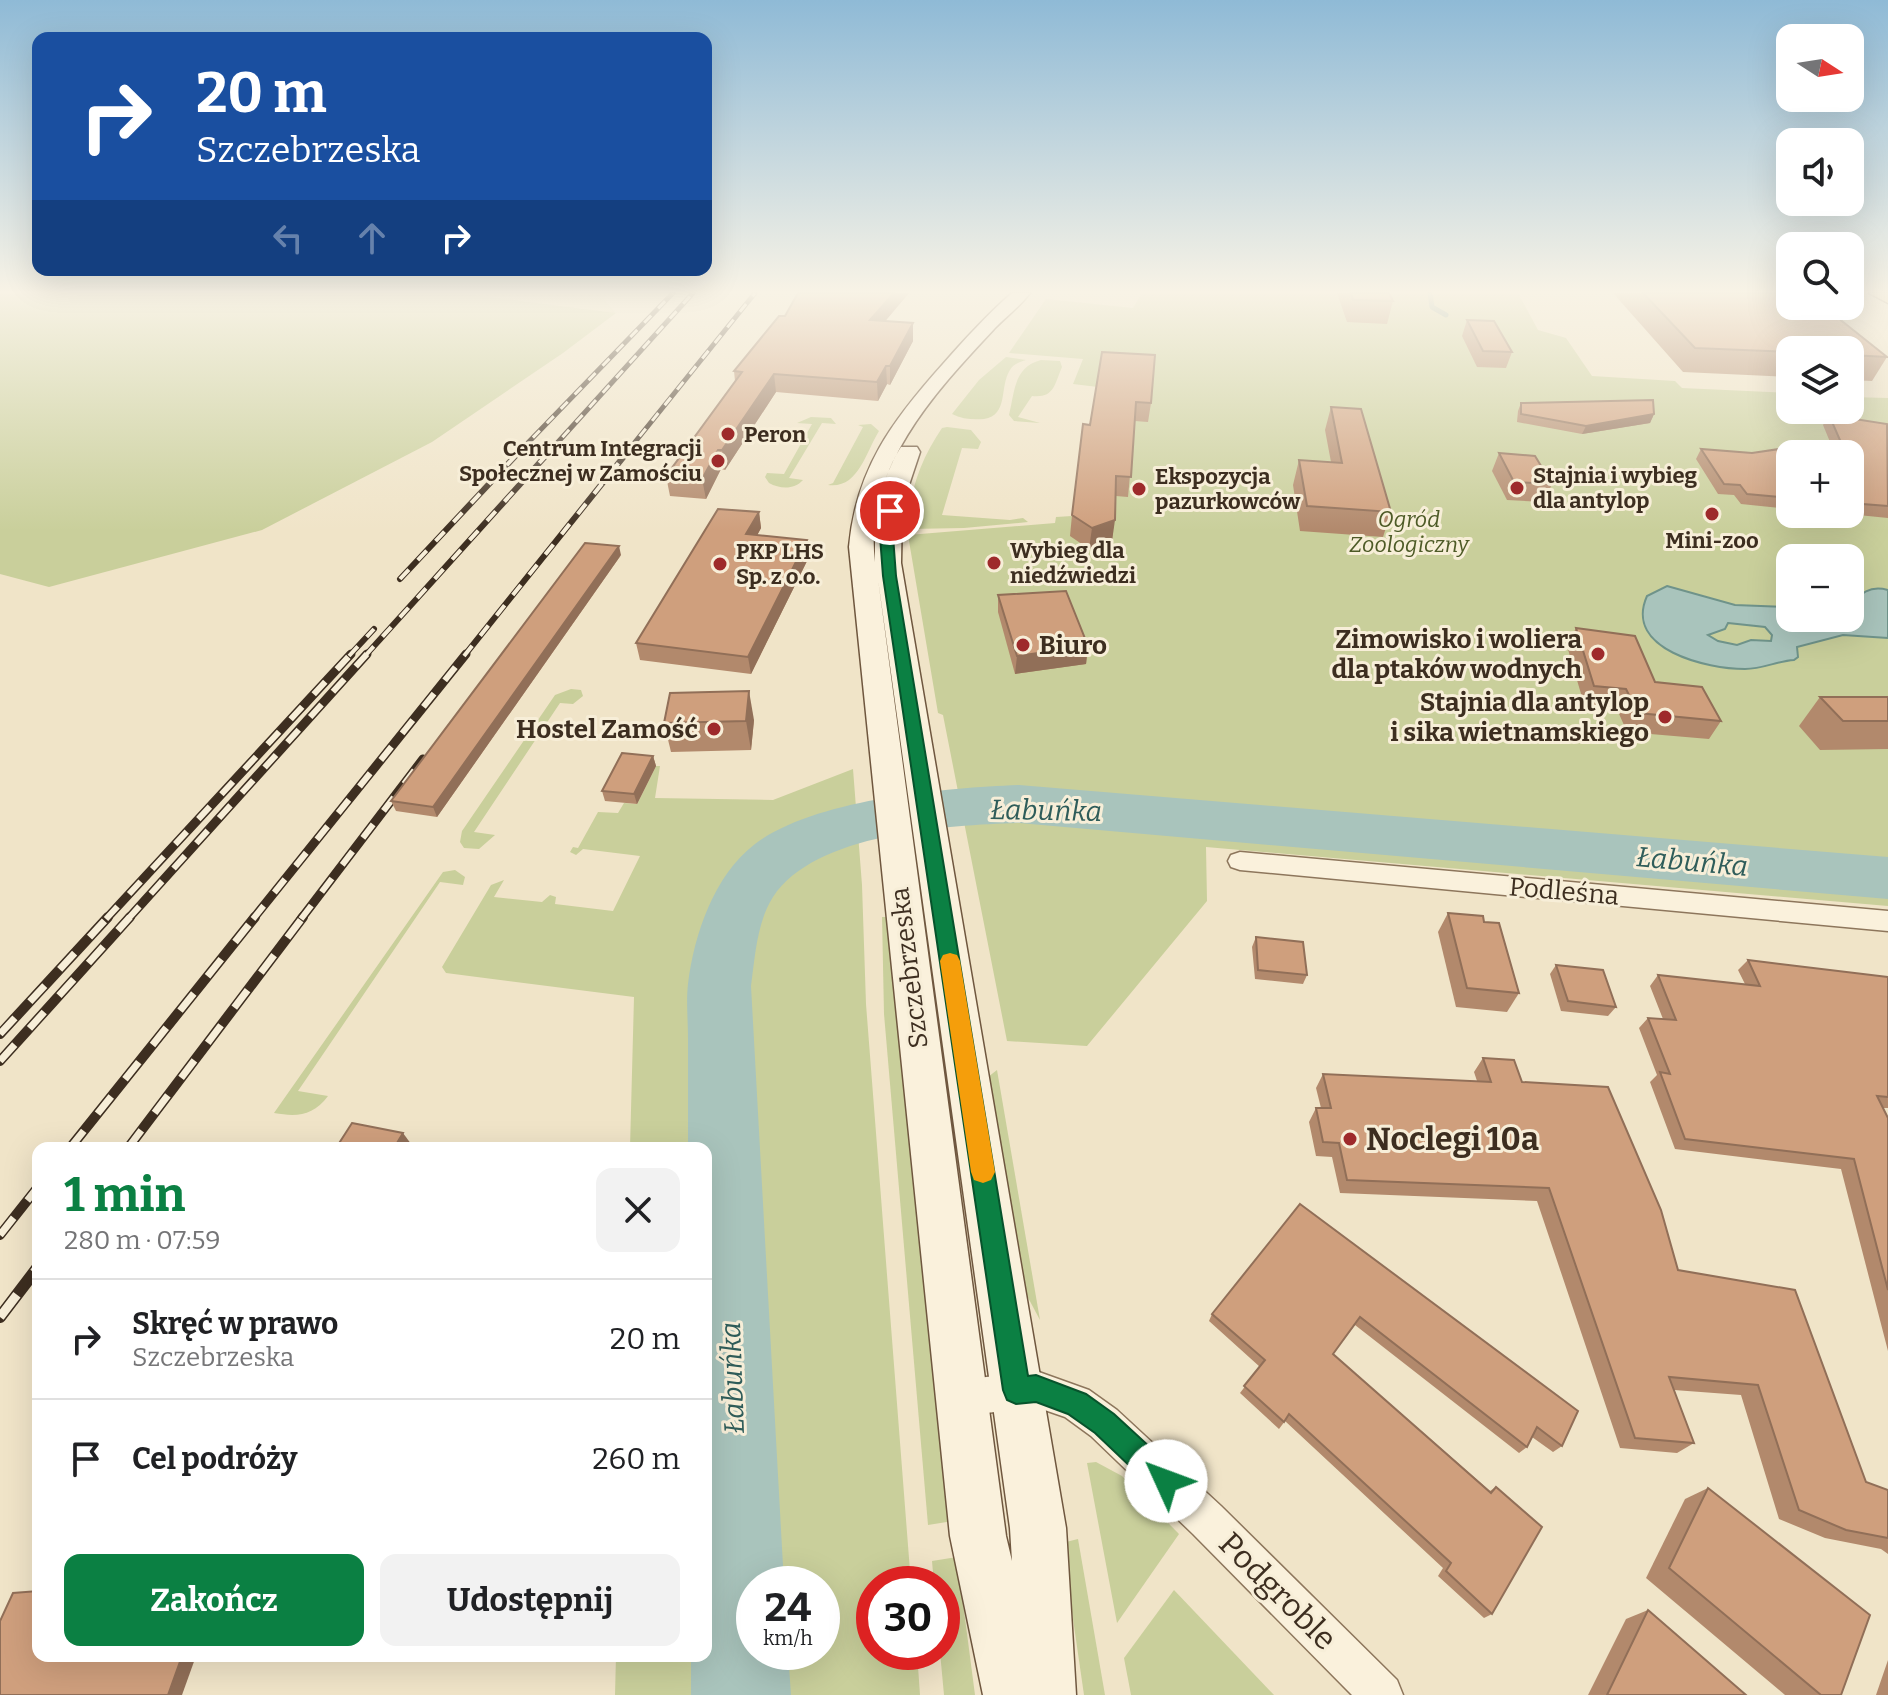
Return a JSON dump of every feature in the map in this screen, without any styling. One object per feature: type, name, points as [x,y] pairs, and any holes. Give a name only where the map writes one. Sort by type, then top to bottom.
[{"type":"street","name":"Szczebrzeska","points":[[947,372],[901,425],[880,459],[869,487],[862,526],[861,560],[885,765],[918,876],[1016,1390],[1038,1528],[1046,1695]]},
{"type":"street","name":"Szczebrzeska","points":[[969,372],[919,434],[901,467],[891,499],[887,536],[890,576],[921,760],[918,876],[961,1398],[978,1536],[1013,1695]]},
{"type":"street","name":"Podleśna","points":[[1240,861],[1888,921]]},
{"type":"street","name":"Podgroble","points":[[961,1398],[1036,1389],[1059,1395],[1104,1423],[1207,1520],[1382,1695]]},
{"type":"green space","points":[[0,372],[535,372],[432,442],[262,530],[49,587],[0,574]]},
{"type":"green space","points":[[988,372],[1009,372],[997,412],[984,419],[952,414]]},
{"type":"green space","points":[[1060,372],[1049,393],[1032,396],[1018,417],[1040,423],[1014,421],[1009,415],[1021,374]]},
{"type":"green space","name":"Ogród Zoologiczny","points":[[1078,372],[1589,372],[1592,376],[1675,381],[1682,388],[1776,392],[1776,424],[1864,424],[1864,397],[1888,398],[1888,906],[1206,847],[1207,901],[1087,1046],[1007,1041],[943,715],[938,713],[908,535],[1055,523],[1056,517],[1072,516],[1090,445],[1098,387],[1073,384]]},
{"type":"green space","points":[[811,417],[831,418],[836,424],[822,423],[789,478],[803,480],[787,488],[769,483],[765,477],[767,473],[784,474],[812,424],[797,423]]},
{"type":"green space","points":[[871,424],[879,431],[860,468],[847,481],[828,485],[833,483],[863,427],[858,425]]},
{"type":"green space","points":[[942,428],[971,430],[981,442],[978,449],[962,448],[942,515],[1010,520],[1023,518],[1028,522],[908,529],[911,502],[922,464]]},
{"type":"green space","points":[[571,689],[581,690],[583,696],[573,704],[560,703],[474,832],[495,835],[479,849],[464,848],[460,842],[462,831],[555,695]]},
{"type":"green space","points":[[656,766],[660,766],[655,798],[773,800],[853,769],[862,885],[866,1004],[910,1566],[856,1566],[856,1670],[918,1670],[920,1695],[615,1695],[616,1662],[712,1662],[712,1142],[630,1142],[634,997],[446,973],[442,967],[491,885],[504,880],[494,897],[542,902],[550,895],[556,897],[555,904],[613,911],[640,856],[583,849],[576,855],[570,852],[573,847],[578,848],[598,812],[618,813],[624,803],[637,804]]},
{"type":"green space","points":[[455,870],[465,877],[463,885],[440,882],[298,1091],[328,1096],[304,1114],[274,1113],[443,872]]},
{"type":"green space","points":[[882,917],[886,917],[898,999],[953,1521],[928,1525],[884,1014]]},
{"type":"green space","points":[[997,1070],[1040,1320],[1025,1292],[988,1077]]},
{"type":"green space","points":[[1096,1462],[1122,1476],[1179,1534],[1117,1623],[1087,1463]]},
{"type":"green space","points":[[1078,1539],[1105,1695],[1084,1695],[1062,1543]]},
{"type":"green space","points":[[957,1557],[958,1566],[932,1566],[932,1561]]},
{"type":"green space","points":[[960,1580],[975,1695],[944,1695],[942,1670],[960,1670]]},
{"type":"green space","points":[[1174,1590],[1274,1695],[1131,1695],[1124,1658]]},
{"type":"water","points":[[1667,586],[1735,605],[1776,606],[1776,632],[1864,632],[1864,593],[1871,589],[1888,590],[1888,638],[1843,635],[1797,647],[1798,657],[1794,660],[1752,669],[1711,665],[1673,653],[1658,643],[1647,630],[1643,615],[1647,596]],"holes":[[[1728,623],[1765,627],[1772,635],[1771,641],[1751,640],[1737,645],[1718,641],[1708,635],[1725,629]]]},
{"type":"building","points":[[742,372],[883,372],[877,382],[774,374],[722,450],[718,450],[702,479],[666,476]]},
{"type":"building","points":[[1099,372],[1154,372],[1151,403],[1136,402],[1131,477],[1116,476],[1115,520],[1092,528],[1072,515],[1083,424],[1090,425]]},
{"type":"building","points":[[1653,400],[1654,414],[1586,426],[1521,414],[1521,403]]},
{"type":"building","points":[[1331,407],[1361,409],[1391,512],[1307,506],[1299,460],[1342,463]]},
{"type":"building","points":[[1864,420],[1887,424],[1888,506],[1864,504],[1864,440],[1840,440],[1833,424],[1864,424]]},
{"type":"building","points":[[1701,449],[1752,453],[1776,449],[1776,497],[1747,494],[1740,485],[1724,484]]},
{"type":"building","points":[[1499,453],[1535,456],[1552,484],[1514,482]]},
{"type":"building","points":[[718,509],[759,512],[746,534],[807,540],[748,657],[636,643]]},
{"type":"building","points":[[585,543],[619,546],[433,807],[391,801]]},
{"type":"building","points":[[1066,591],[1088,646],[1017,656],[998,595]]},
{"type":"building","points":[[1576,628],[1635,636],[1655,682],[1702,687],[1721,721],[1638,713],[1626,689],[1594,686]]},
{"type":"building","points":[[749,691],[746,721],[664,723],[670,693]]},
{"type":"building","points":[[1820,697],[1888,697],[1888,721],[1843,721]]},
{"type":"building","points":[[622,753],[653,756],[634,794],[602,791]]},
{"type":"building","points":[[1448,913],[1483,916],[1484,922],[1499,923],[1519,993],[1467,988]]},
{"type":"building","points":[[1256,937],[1303,942],[1307,975],[1258,970]]},
{"type":"building","points":[[1748,960],[1888,977],[1888,1097],[1877,1096],[1888,1118],[1888,1290],[1854,1159],[1685,1139],[1660,1072],[1670,1074],[1648,1018],[1676,1020],[1658,975],[1760,986]]},
{"type":"building","points":[[1556,965],[1603,970],[1616,1007],[1568,1001]]},
{"type":"building","points":[[1483,1058],[1514,1060],[1522,1082],[1608,1087],[1661,1210],[1678,1270],[1795,1290],[1866,1482],[1888,1490],[1888,1538],[1846,1530],[1799,1510],[1758,1385],[1669,1377],[1694,1443],[1635,1438],[1549,1188],[1347,1180],[1339,1143],[1323,1142],[1316,1108],[1331,1108],[1323,1074],[1491,1082]]},
{"type":"building","points":[[352,1123],[403,1133],[398,1142],[340,1142]]},
{"type":"building","points":[[1300,1204],[1578,1411],[1562,1446],[1537,1427],[1527,1447],[1360,1317],[1333,1354],[1491,1493],[1496,1487],[1542,1527],[1492,1614],[1446,1571],[1451,1563],[1289,1414],[1284,1422],[1244,1386],[1265,1360],[1212,1314]]},
{"type":"building","points":[[1708,1488],[1870,1615],[1841,1695],[1821,1695],[1669,1568]]},
{"type":"building","points":[[32,1591],[32,1662],[180,1662],[168,1695],[0,1695],[0,1621],[13,1593]]},
{"type":"building","points":[[1648,1610],[1746,1695],[1607,1695]]},
{"type":"waterway","name":"Łabuńka","points":[[741,1695],[719,986],[726,943],[738,909],[753,881],[773,860],[798,844],[827,832],[863,823],[947,810],[1019,804],[1888,878]]},
{"type":"railway","points":[[519,452],[596,372]]},
{"type":"railway","points":[[549,452],[621,372]]},
{"type":"railway","points":[[627,452],[691,372]]},
{"type":"railway","points":[[400,579],[521,450]]},
{"type":"railway","points":[[365,656],[551,450]]},
{"type":"railway","points":[[464,656],[629,450]]},
{"type":"railway","points":[[349,656],[374,629]]},
{"type":"railway","points":[[106,919],[351,654]]},
{"type":"railway","points":[[128,919],[367,654]]},
{"type":"railway","points":[[253,919],[466,654]]},
{"type":"railway","points":[[301,919],[423,759]]},
{"type":"railway","points":[[0,1034],[108,917]]},
{"type":"railway","points":[[0,1061],[130,917]]},
{"type":"railway","points":[[75,1142],[255,917]]},
{"type":"railway","points":[[133,1142],[303,917]]},
{"type":"railway","points":[[0,1235],[32,1195]]},
{"type":"railway","points":[[0,1317],[32,1275]]},
{"type":"slow traffic","points":[[950,961],[983,1172]]},
{"type":"place","name":"Peron","points":[[728,434]]},
{"type":"place","name":"Centrum Integracji Społecznej w Zamościu","points":[[718,461]]},
{"type":"place","name":"Stajnia i wybieg dla antylop","points":[[1517,488]]},
{"type":"place","name":"Ekspozycja pazurkowców","points":[[1139,489]]},
{"type":"place","name":"Mini-zoo","points":[[1712,514]]},
{"type":"place","name":"Wybieg dla niedźwiedzi","points":[[994,563]]},
{"type":"place","name":"PKP LHS Sp. z o.o.","points":[[720,564]]},
{"type":"place","name":"Biuro","points":[[1023,645]]},
{"type":"place","name":"Zimowisko i woliera dla ptaków wodnych","points":[[1598,654]]},
{"type":"place","name":"Stajnia dla antylop i sika wietnamskiego","points":[[1665,717]]},
{"type":"place","name":"Hostel Zamość","points":[[714,729]]},
{"type":"place","name":"Noclegi 10a","points":[[1350,1139]]},
{"type":"route","points":[[890,511],[887,550],[890,576],[921,760],[1016,1390],[1036,1389],[1076,1403],[1104,1423],[1166,1481]]}]
